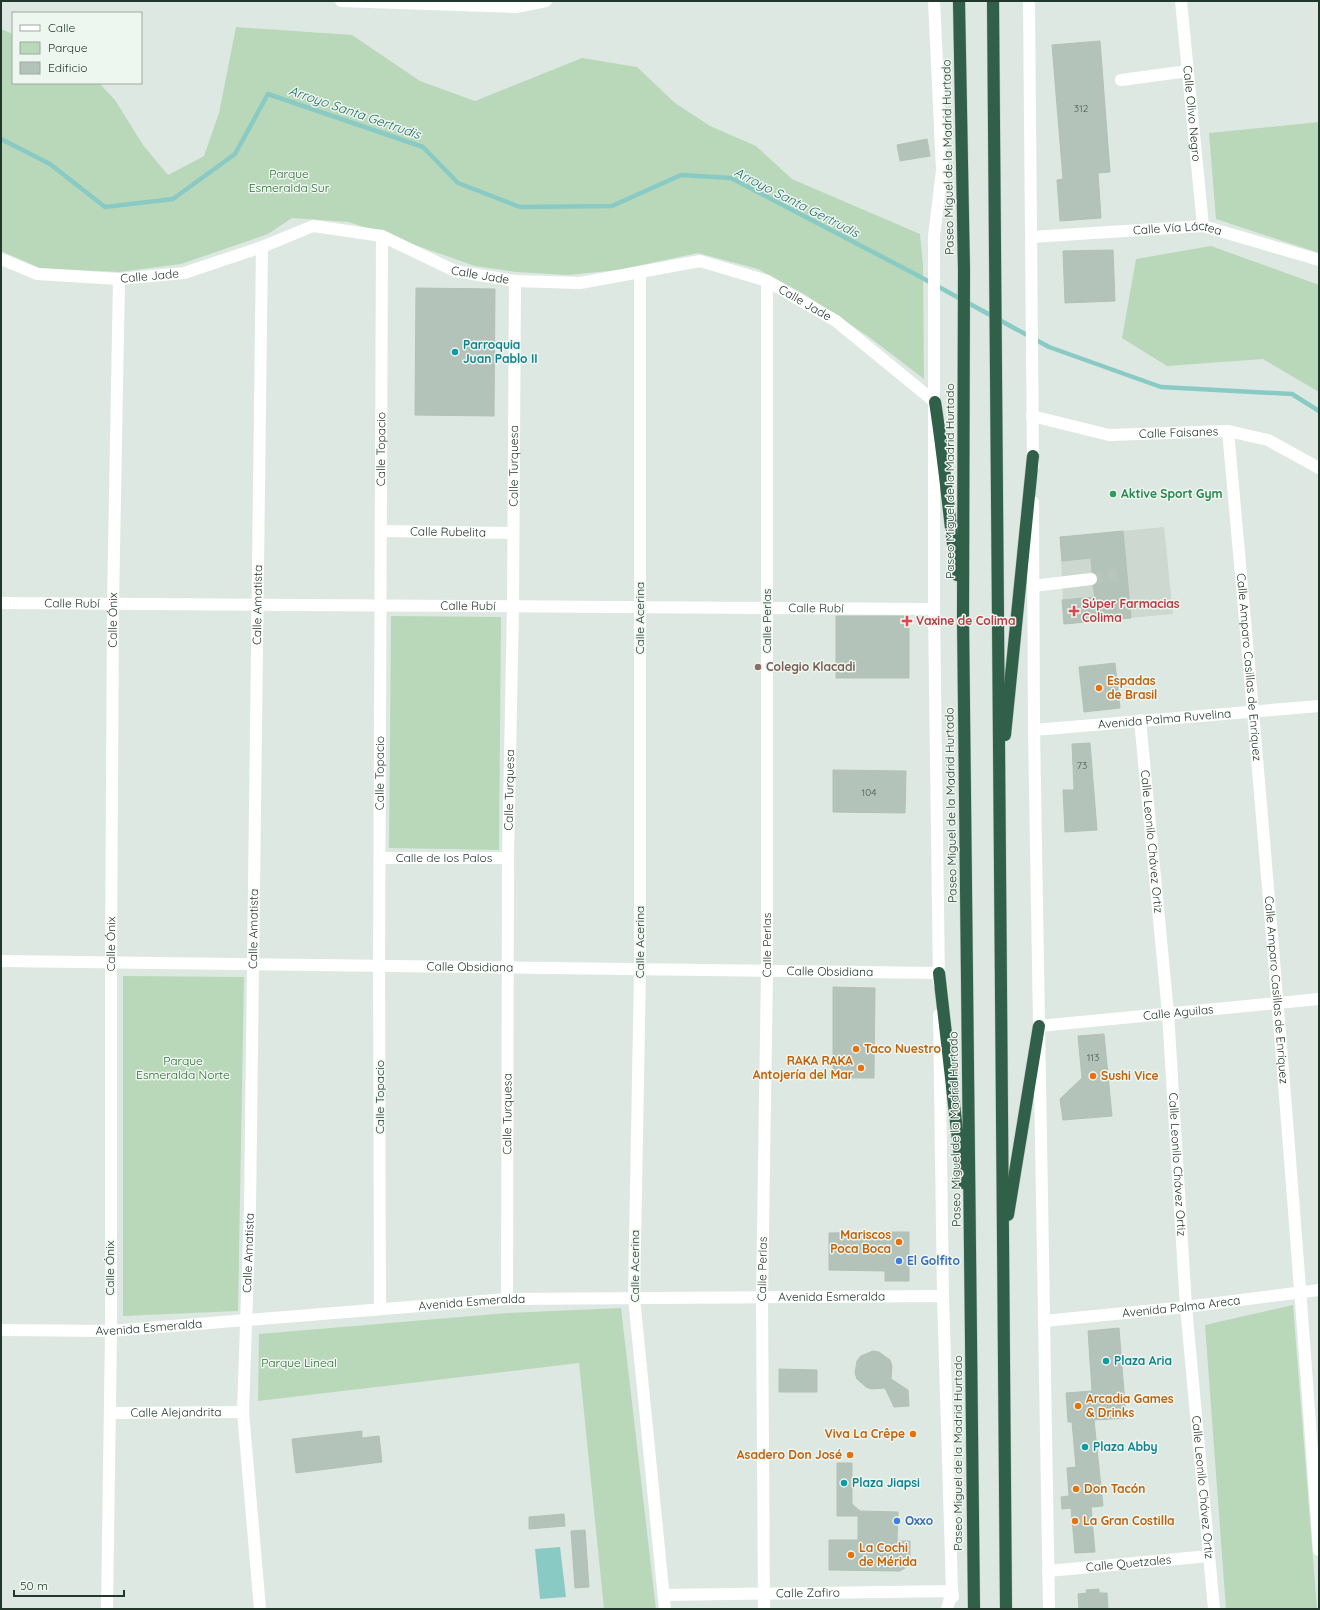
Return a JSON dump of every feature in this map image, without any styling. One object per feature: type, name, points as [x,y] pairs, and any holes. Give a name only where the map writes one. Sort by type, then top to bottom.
[{"type":"highway","name":"Paseo Miguel de la Madrid Hurtado","points":[[959,1],[964,270],[963,617],[974,1609]]},
{"type":"highway","points":[[992,1],[1006,1609]]},
{"type":"highway","points":[[935,402],[963,617]]},
{"type":"highway","points":[[999,786],[1033,456]]},
{"type":"highway","points":[[939,973],[971,1248]]},
{"type":"highway","points":[[1002,1247],[1039,1026]]},
{"type":"street","points":[[341,1],[516,7],[546,1]]},
{"type":"street","points":[[934,1],[942,170],[934,236],[934,609],[943,1296],[952,1591],[955,1609]]},
{"type":"street","points":[[1029,1],[1034,730],[1049,1609]]},
{"type":"street","name":"Calle Olivo Negro","points":[[1181,1],[1203,226]]},
{"type":"street","points":[[1120,80],[1188,71]]},
{"type":"street","name":"Calle Jade","points":[[1,259],[37,274],[119,279],[184,273],[262,247],[313,226],[382,236],[454,270],[515,282],[580,283],[640,274],[700,261],[767,281],[836,321],[935,402]]},
{"type":"street","name":"Calle Vía Láctea","points":[[1031,237],[1203,226],[1319,260]]},
{"type":"street","name":"Calle Topacio","points":[[380,1309],[379,966],[381,858],[382,236]]},
{"type":"street","name":"Calle Amatista","points":[[260,1609],[243,1412],[250,1208],[262,247]]},
{"type":"street","name":"Calle Acerina","points":[[640,274],[640,970],[634,1298],[665,1609]]},
{"type":"street","name":"Calle Ónix","points":[[107,1609],[111,1331],[110,963],[119,279]]},
{"type":"street","name":"Calle Perlas","points":[[764,1609],[762,1297],[767,971],[767,281]]},
{"type":"street","name":"Calle Turquesa","points":[[507,1299],[509,968],[508,858],[514,533],[515,282]]},
{"type":"street","name":"Calle Faisanes","points":[[1032,416],[1109,435],[1228,431],[1268,440],[1319,468]]},
{"type":"street","name":"Calle Amparo Casillas de Enríquez","points":[[1228,431],[1301,1292],[1319,1550]]},
{"type":"street","name":"Calle Rubelita","points":[[382,531],[514,533]]},
{"type":"street","points":[[1033,586],[1091,579]]},
{"type":"street","name":"Calle Rubí","points":[[1,603],[934,609]]},
{"type":"street","name":"Avenida Palma Ruvelina","points":[[1034,730],[1319,706]]},
{"type":"street","name":"Calle Leonilo Chávez Ortiz","points":[[1140,720],[1168,1013],[1186,1307],[1214,1609]]},
{"type":"street","name":"Calle de los Palos","points":[[381,858],[508,858]]},
{"type":"street","name":"Calle Obsidiana","points":[[1,961],[939,973]]},
{"type":"street","name":"Calle Aguilas","points":[[1039,1026],[1319,999]]},
{"type":"street","name":"Avenida Palma Areca","points":[[1044,1321],[1186,1307],[1319,1290]]},
{"type":"street","name":"Avenida Esmeralda","points":[[1,1330],[111,1331],[507,1299],[943,1296]]},
{"type":"street","name":"Calle Alejandrita","points":[[110,1413],[243,1412]]},
{"type":"street","name":"Calle Quetzales","points":[[1048,1571],[1209,1556]]},
{"type":"street","points":[[947,1609],[952,1591]]},
{"type":"street","name":"Calle Zafiro","points":[[664,1595],[952,1591]]},
{"type":"shaded area","points":[[1164,527],[1173,614],[1064,624],[1060,537]]},
{"type":"green space","name":"Parque Esmeralda Sur","points":[[236,27],[352,35],[420,81],[475,101],[582,58],[637,67],[675,103],[710,126],[756,146],[792,179],[920,234],[923,265],[924,379],[869,337],[804,294],[758,269],[698,253],[618,270],[568,275],[516,272],[475,266],[349,222],[292,218],[268,234],[181,264],[119,272],[40,268],[1,251],[1,29],[12,34],[12,84],[100,84],[115,100],[143,145],[168,175],[204,156],[219,113]]},
{"type":"green space","points":[[1319,122],[1319,253],[1216,219],[1209,133]]},
{"type":"green space","points":[[1211,246],[1319,285],[1319,392],[1263,359],[1167,366],[1122,338],[1136,259]]},
{"type":"green space","points":[[391,616],[501,617],[499,850],[389,848]]},
{"type":"green space","name":"Parque Esmeralda Norte","points":[[123,976],[244,977],[238,1311],[123,1316]]},
{"type":"green space","points":[[1293,1305],[1317,1609],[1226,1609],[1205,1325]]},
{"type":"green space","name":"Parque Lineal","points":[[621,1308],[656,1609],[604,1609],[579,1363],[258,1401],[259,1334],[508,1313]]},
{"type":"water","points":[[560,1547],[566,1597],[540,1599],[535,1549]]},
{"type":"building","points":[[1100,41],[1110,172],[1098,173],[1101,218],[1060,221],[1057,180],[1063,179],[1052,45]]},
{"type":"building","points":[[927,139],[930,156],[900,161],[897,145]]},
{"type":"building","points":[[1113,250],[1115,301],[1065,303],[1063,251]]},
{"type":"building","name":"Parroquia Juan Pablo II","points":[[416,288],[495,289],[494,416],[415,415]]},
{"type":"building","points":[[1123,531],[1131,618],[1064,624],[1062,600],[1095,597],[1093,586],[1098,582],[1098,578],[1097,574],[1092,572],[1091,558],[1062,561],[1060,537]]},
{"type":"building","points":[[836,616],[909,616],[909,678],[836,678]]},
{"type":"building","name":"Espadas de Brasil","points":[[1115,663],[1120,708],[1084,712],[1079,667]]},
{"type":"building","points":[[1090,743],[1097,830],[1065,832],[1063,790],[1074,790],[1072,744]]},
{"type":"building","points":[[833,770],[906,771],[905,813],[833,812]]},
{"type":"building","points":[[833,987],[875,988],[874,1078],[833,1078]]},
{"type":"building","points":[[1104,1034],[1112,1116],[1063,1120],[1060,1099],[1082,1078],[1078,1036]]},
{"type":"building","points":[[909,1232],[909,1281],[885,1281],[885,1271],[829,1270],[829,1233]]},
{"type":"building","points":[[1119,1328],[1126,1418],[1094,1420],[1103,1506],[1091,1507],[1095,1552],[1075,1553],[1071,1508],[1062,1509],[1061,1497],[1069,1496],[1067,1468],[1076,1467],[1072,1422],[1068,1422],[1066,1393],[1092,1391],[1088,1331]]},
{"type":"building","points":[[873,1351],[879,1352],[890,1360],[892,1366],[891,1379],[908,1390],[909,1406],[894,1407],[885,1388],[871,1389],[866,1387],[857,1379],[855,1373],[857,1361],[861,1356]]},
{"type":"building","points":[[779,1369],[817,1370],[817,1392],[779,1392]]},
{"type":"building","points":[[362,1431],[362,1438],[379,1436],[382,1462],[296,1473],[292,1439]]},
{"type":"building","points":[[837,1463],[852,1463],[852,1504],[860,1511],[898,1512],[897,1541],[910,1541],[910,1565],[900,1571],[829,1570],[829,1540],[858,1540],[858,1516],[837,1516]]},
{"type":"building","points":[[564,1514],[565,1526],[529,1529],[529,1517]]},
{"type":"building","points":[[585,1530],[589,1587],[575,1588],[571,1531]]},
{"type":"building","points":[[1099,1589],[1099,1593],[1107,1593],[1108,1609],[1079,1609],[1078,1594],[1087,1593],[1086,1590]]},
{"type":"waterway","name":"Arroyo Santa Gertrudis","points":[[1,139],[50,164],[105,207],[173,199],[235,154],[268,94],[423,147],[458,183],[520,207],[612,206],[681,175],[731,178],[915,274],[1049,347],[1161,387],[1292,394],[1319,411]]},
{"type":"tunnel","points":[[1091,579],[1117,575]]},
{"type":"place","name":"Parroquia Juan Pablo II","points":[[455,352]]},
{"type":"place","name":"Aktive Sport Gym","points":[[1113,494]]},
{"type":"place","name":"Súper Farmacias Colima","points":[[1074,611]]},
{"type":"place","name":"Vaxine de Colima","points":[[907,621]]},
{"type":"place","name":"Colegio Klacadi","points":[[758,667]]},
{"type":"place","name":"Espadas de Brasil","points":[[1099,688]]},
{"type":"place","name":"Taco Nuestro","points":[[856,1049]]},
{"type":"place","name":"RAKA RAKA Antojería del Mar","points":[[861,1068]]},
{"type":"place","name":"Sushi Vice","points":[[1093,1076]]},
{"type":"place","name":"Mariscos Poca Boca","points":[[899,1242]]},
{"type":"place","name":"El Golfito","points":[[899,1261]]},
{"type":"place","name":"Plaza Aria","points":[[1106,1361]]},
{"type":"place","name":"Arcadia Games & Drinks","points":[[1078,1406]]},
{"type":"place","name":"Viva La Crêpe","points":[[913,1434]]},
{"type":"place","name":"Plaza Abby","points":[[1085,1447]]},
{"type":"place","name":"Asadero Don José","points":[[850,1455]]},
{"type":"place","name":"Plaza Jiapsi","points":[[844,1483]]},
{"type":"place","name":"Don Tacón","points":[[1076,1489]]},
{"type":"place","name":"Oxxo","points":[[897,1521]]},
{"type":"place","name":"La Gran Costilla","points":[[1075,1521]]},
{"type":"place","name":"La Cochi de Mérida","points":[[851,1555]]}]
